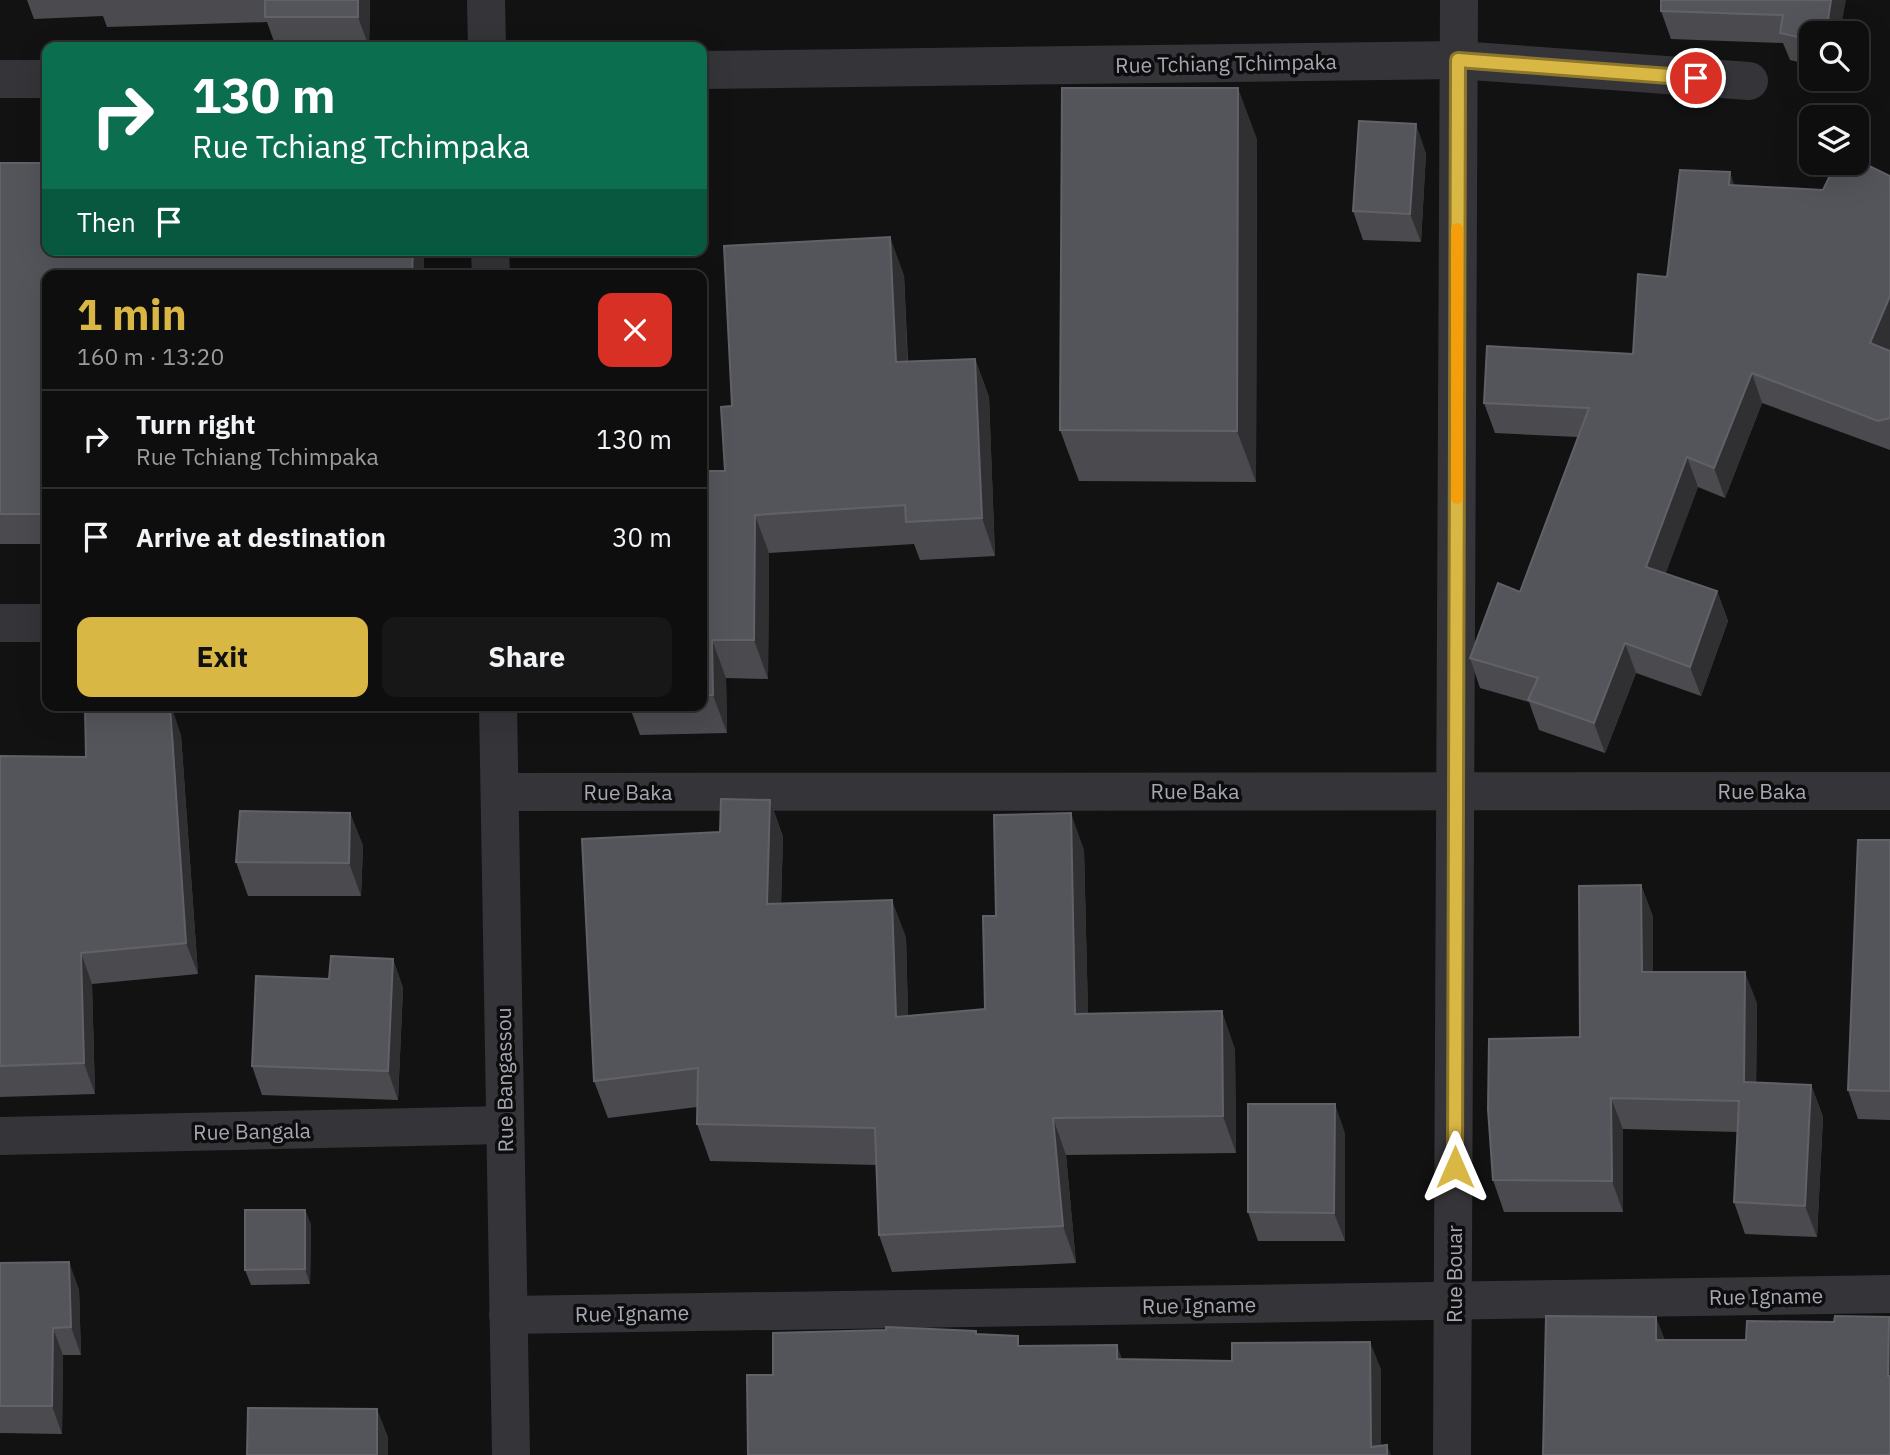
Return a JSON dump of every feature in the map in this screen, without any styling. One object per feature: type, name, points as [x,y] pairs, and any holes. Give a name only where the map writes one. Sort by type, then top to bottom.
[{"type":"street","points":[[486,0],[487,42]]},
{"type":"street","name":"Rue Bouar","points":[[1452,1455],[1459,0]]},
{"type":"street","name":"Rue Tchiang Tchimpaka","points":[[707,70],[1458,60],[1749,81]]},
{"type":"street","points":[[0,79],[42,79]]},
{"type":"street","points":[[0,623],[42,623]]},
{"type":"street","name":"Rue Bangassou","points":[[498,711],[511,1455]]},
{"type":"street","name":"Rue Baka","points":[[500,792],[1890,791]]},
{"type":"street","name":"Rue Bangala","points":[[0,1136],[505,1125]]},
{"type":"street","name":"Rue Igname","points":[[508,1315],[1890,1294]]},
{"type":"building","points":[[265,0],[358,0],[358,17],[265,17]]},
{"type":"building","points":[[1661,0],[1831,0],[1828,21],[1799,21],[1799,37],[1780,33],[1783,15],[1661,11]]},
{"type":"building","points":[[1062,88],[1238,88],[1237,431],[1060,430]]},
{"type":"building","points":[[1359,121],[1416,124],[1410,214],[1353,211]]},
{"type":"building","points":[[0,163],[42,163],[42,256],[413,256],[412,270],[42,270],[42,514],[0,514]]},
{"type":"building","points":[[1869,166],[1890,176],[1890,296],[1870,343],[1890,351],[1890,418],[1878,421],[1752,373],[1714,468],[1687,457],[1646,567],[1717,591],[1690,667],[1625,643],[1594,723],[1528,700],[1538,678],[1470,658],[1498,583],[1520,592],[1589,408],[1484,403],[1487,346],[1633,354],[1638,274],[1667,277],[1680,170],[1730,172],[1729,185],[1823,190],[1830,175],[1869,175]]},
{"type":"building","points":[[890,237],[896,362],[975,359],[982,518],[906,522],[905,505],[755,515],[754,640],[712,640],[713,695],[707,695],[707,471],[725,471],[721,407],[732,406],[724,246]]},
{"type":"building","points":[[85,711],[170,711],[186,943],[81,953],[84,1063],[0,1066],[0,756],[86,757]]},
{"type":"building","points":[[721,799],[770,800],[767,904],[892,900],[896,1017],[985,1009],[983,916],[996,916],[994,815],[1071,813],[1075,1014],[1222,1011],[1223,1116],[1053,1118],[1063,1226],[879,1235],[875,1128],[697,1124],[698,1068],[594,1081],[582,839],[720,832]]},
{"type":"building","points":[[240,811],[350,813],[349,863],[236,862]]},
{"type":"building","points":[[1858,840],[1890,840],[1890,1091],[1848,1090]]},
{"type":"building","points":[[1641,885],[1642,972],[1745,972],[1744,1082],[1811,1085],[1805,1206],[1734,1202],[1739,1101],[1611,1098],[1612,1181],[1493,1180],[1488,1109],[1489,1039],[1580,1037],[1579,886]]},
{"type":"building","points":[[331,956],[393,959],[388,1071],[252,1066],[256,976],[329,979]]},
{"type":"building","points":[[1248,1104],[1335,1104],[1334,1213],[1248,1212]]},
{"type":"building","points":[[245,1210],[305,1210],[305,1269],[245,1270]]},
{"type":"building","points":[[69,1262],[71,1327],[53,1328],[52,1406],[0,1406],[0,1263]]},
{"type":"building","points":[[1546,1316],[1656,1317],[1656,1340],[1746,1340],[1747,1321],[1834,1322],[1835,1316],[1889,1317],[1890,1455],[1543,1455]]},
{"type":"building","points":[[886,1327],[976,1331],[976,1334],[1018,1336],[1018,1346],[1117,1345],[1117,1359],[1232,1361],[1232,1343],[1370,1342],[1371,1447],[1387,1445],[1387,1455],[748,1455],[747,1375],[773,1375],[773,1333],[886,1330]]},
{"type":"building","points":[[248,1408],[377,1409],[377,1455],[247,1455]]},
{"type":"slow traffic","points":[[1457,229],[1457,498]]},
{"type":"route","points":[[1455,1167],[1458,60],[1696,78]]}]
